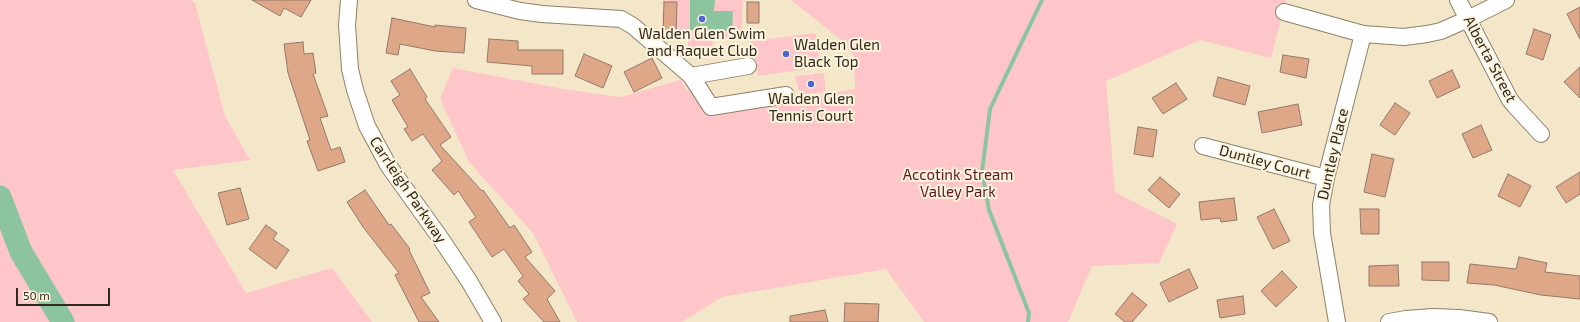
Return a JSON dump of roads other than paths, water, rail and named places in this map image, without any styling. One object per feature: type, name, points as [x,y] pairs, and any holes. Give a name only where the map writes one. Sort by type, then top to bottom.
[{"type":"street","name":"Carrleigh Parkway","points":[[349,0],[347,25],[350,69],[356,97],[367,126],[388,165],[441,239],[469,281],[493,322]]},
{"type":"street","points":[[476,0],[542,14],[621,19],[633,26],[691,76],[711,106],[786,95]]},
{"type":"street","name":"Alberta Street","points":[[1458,0],[1510,100],[1541,134]]},
{"type":"street","points":[[1284,12],[1363,34],[1404,37],[1441,31],[1506,0]]},
{"type":"street","name":"Duntley Place","points":[[1337,322],[1322,233],[1321,205],[1326,178],[1363,34]]},
{"type":"street","points":[[691,76],[748,66]]},
{"type":"street","name":"Duntley Court","points":[[1204,146],[1326,178]]},
{"type":"street","points":[[1389,322],[1434,317],[1489,322]]},
{"type":"waterway","points":[[1028,322],[1029,313],[989,210],[982,172],[990,109],[1042,0]]},
{"type":"waterway","points":[[0,197],[21,252],[63,322]]},
{"type":"place","name":"Walden Glen Swim and Raquet Club","points":[[702,19]]},
{"type":"place","name":"Walden Glen Black Top","points":[[786,54]]},
{"type":"place","name":"Walden Glen Tennis Court","points":[[811,84]]},
{"type":"park label","name":"Accotink Stream Valley Park","points":[[958,184]]}]
